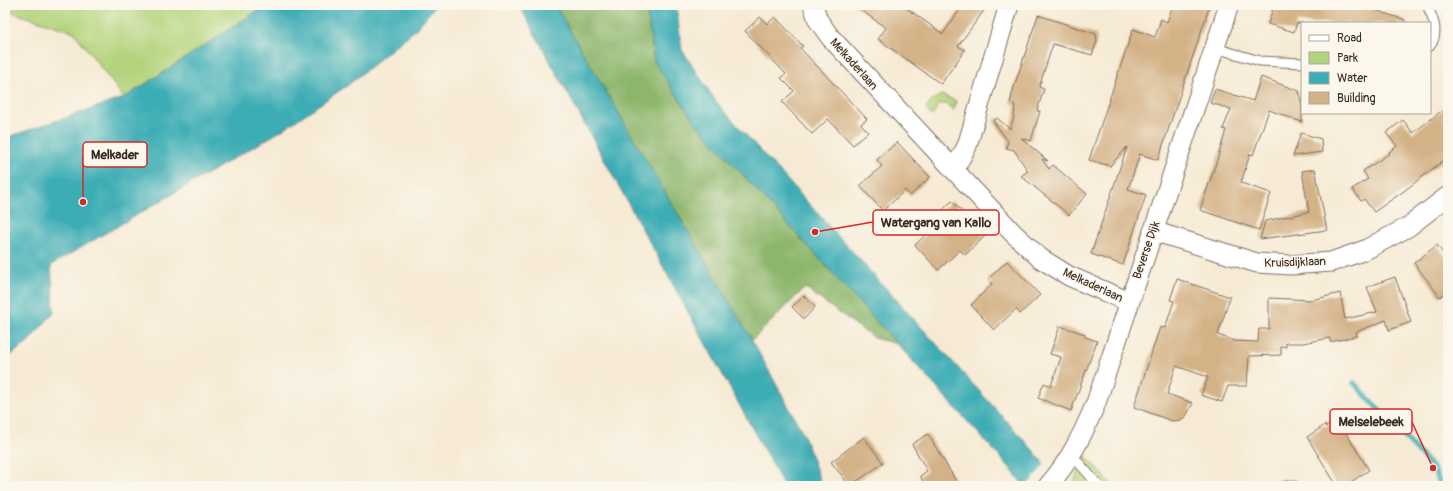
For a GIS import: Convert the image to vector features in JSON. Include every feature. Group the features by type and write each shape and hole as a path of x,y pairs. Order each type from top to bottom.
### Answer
{"street":[{"name":"Melkaderlaan","path":"813,5 818,20 830,38 1013,233 1040,258 1074,279 1128,302"},
{"path":"954,170 967,146 1009,5"},
{"name":"Beverse Dijk","path":"1048,486 1067,462 1082,437 1096,403 1128,302 1229,5"},
{"name":"Kruisdijklaan","path":"1153,231 1257,263 1290,264 1331,262 1365,250 1402,230 1448,196"}],"lane":[{"path":"1427,5 1436,30 1431,45"},
{"path":"1215,48 1260,61 1301,63"},
{"path":"1067,462 1099,486"},
{"path":"1284,486 1295,486"}],"green space":[{"path":"5,5 266,5 124,98 74,32 5,10"},
{"path":"555,5 646,5 654,61 694,121 897,344 874,338 805,288 752,340"},
{"path":"942,95 956,101 954,110 946,104 939,104 932,116 926,109 932,100"},
{"path":"1085,455 1113,486 1072,486"}],"water":[{"path":"266,5 436,5 416,29 348,85 279,132 51,265 54,312 29,341 5,360 5,138 124,98"},
{"path":"519,5 555,5 752,340 804,435 822,486 784,486"},
{"path":"646,5 676,5 682,50 717,103 1032,449 1062,486 1024,486 1010,468 694,121 654,61"}],"pier":[{"path":"1046,463 1064,486 1027,486"}],"building":[{"path":"854,5 902,5 943,34 963,5 988,5 958,46 965,50 941,84 878,39 886,28"},
{"path":"1173,5 1210,5 1158,160 1140,154 1128,189 1146,195 1123,265 1091,254 1127,147 1110,166 1089,160 1133,29 1155,37 1161,19 1167,22"},
{"path":"1274,5 1360,5 1405,20 1405,22 1301,22 1297,23 1294,32 1268,24"},
{"path":"1038,15 1096,34 1097,41 1092,55 1053,44 1039,87 1044,89 1037,111 1040,111 1031,141 1021,138 1048,161 1042,159 1049,169 1053,165 1087,194 1069,215 1021,176 1028,171 1014,150 1006,148 1008,141 993,121 997,118 1010,129 1014,117 1015,105 1010,103"},
{"path":"760,17 767,24 775,17 803,46 800,48 867,119 861,124 868,132 853,145 828,119 812,134 782,102 794,91 781,78 786,74 745,31"},
{"path":"1261,77 1299,91 1302,114 1302,122 1269,110 1253,155 1250,154 1241,183 1271,193 1259,230 1200,210 1226,130 1223,129 1231,109 1210,103 1215,89 1253,101"},
{"path":"1448,106 1448,157 1374,212 1364,199 1361,201 1352,189 1368,179 1363,171 1390,153 1389,152 1397,146 1386,133 1403,120 1413,133"},
{"path":"1301,133 1321,139 1322,152 1293,156"},
{"path":"897,142 930,177 910,196 905,190 883,211 860,186 882,166 877,160"},
{"path":"1315,169 1327,230 1260,239 1265,221 1309,212 1302,171"},
{"path":"952,201 985,236 965,255 960,250 938,270 915,245 937,224 932,220"},
{"path":"1437,245 1448,260 1448,290 1440,297 1414,263"},
{"path":"1007,261 1040,295 1020,314 1016,309 994,330 971,305 992,284 988,279"},
{"path":"1395,277 1411,322 1389,330 1386,320 1356,332 1357,336 1330,342 1330,338 1303,343 1286,343 1286,347 1281,346 1281,355 1249,356 1247,386 1228,386 1222,402 1201,395 1208,377 1176,366 1167,394 1193,403 1186,416 1181,420 1172,421 1134,407 1160,327 1165,328 1174,301 1170,300 1177,279 1230,297 1218,335 1235,341 1258,342 1259,329 1269,329 1269,298 1312,300 1340,293 1345,319 1377,312 1367,287"},
{"path":"804,296 815,307 804,319 792,307"},
{"path":"1060,326 1085,334 1085,337 1097,341 1071,411 1038,398 1044,383 1051,386 1061,357 1050,354"},
{"path":"1332,423 1337,429 1341,425 1369,470 1345,486 1337,486 1307,437 1325,425 1326,427"},
{"path":"928,434 959,486 926,486 920,476 927,471 912,444"},
{"path":"864,437 883,463 850,486 831,462"}],"waterway":[{"path":"1354,383 1433,468 1441,486"}],"place":[{"name":"Melkader","path":"83,202"},
{"name":"Watergang van Kallo","path":"815,232"},
{"name":"Melselebeek","path":"1433,468"}]}
